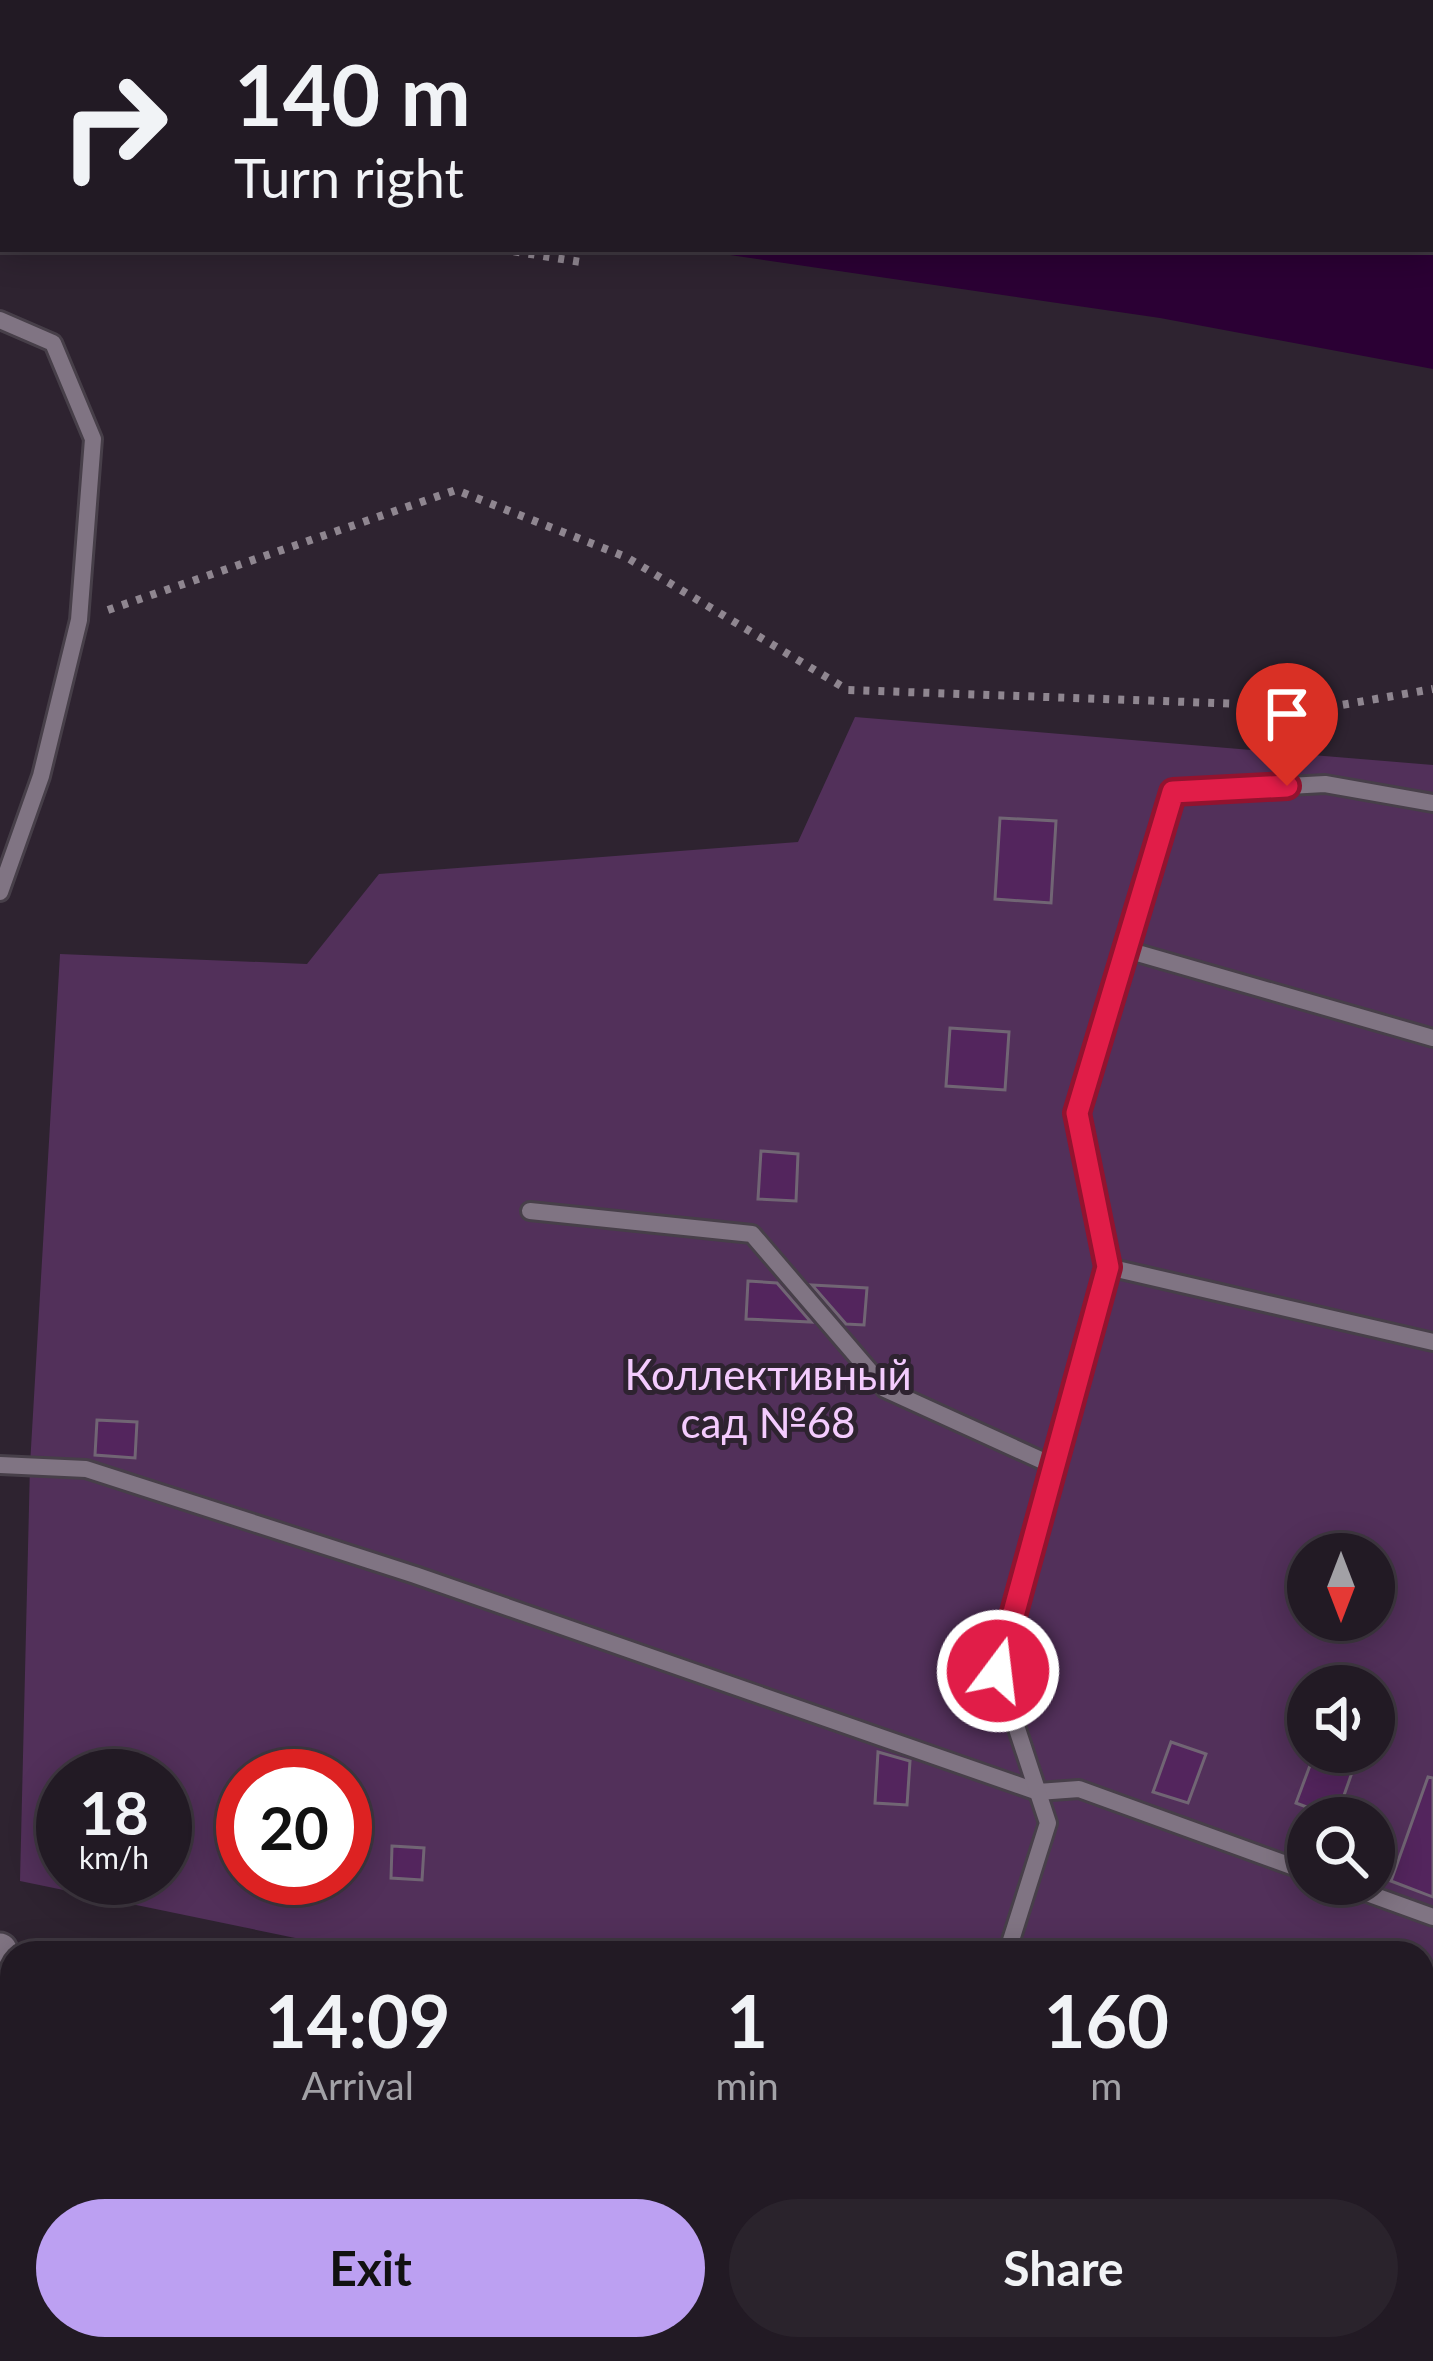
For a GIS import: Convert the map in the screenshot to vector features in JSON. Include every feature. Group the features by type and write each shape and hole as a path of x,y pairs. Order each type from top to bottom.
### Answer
{"lane":[{"path":"0,320 52,343 93,440 79,620 41,776 0,892"},
{"path":"1011,1941 1048,1823 998,1671 1108,1267 1077,1113 1173,792 1325,784 1433,803"},
{"path":"1127,950 1433,1038"},
{"path":"530,1210 752,1234 885,1390 1054,1466"},
{"path":"1108,1267 1433,1342"},
{"path":"0,1465 86,1469 416,1575 1038,1792 1079,1790 1287,1864"},
{"path":"1395,1903 1433,1917"}],"path":[{"path":"518,252 586,263"},
{"path":"79,620 456,490 626,556 848,690 1330,707 1433,688"}],"green space":[{"name":"Коллективный сад №68","path":"855,717 1433,765 1433,1941 310,1941 136,1905 192,1905 192,1749 36,1749 36,1884 20,1881 30,1465 60,954 307,964 379,874 798,842"}],"shaded area":[{"path":"709,252 1433,252 1433,369 1160,318"}],"building":[{"path":"1000,818 1056,821 1051,903 995,899"},
{"path":"950,1028 1009,1032 1005,1090 946,1086"},
{"path":"761,1151 798,1154 796,1201 758,1199"},
{"path":"748,1281 777,1283 811,1322 746,1319"},
{"path":"812,1285 867,1288 864,1325 846,1324"},
{"path":"97,1420 137,1422 135,1458 95,1455"},
{"path":"1171,1742 1206,1754 1188,1803 1153,1792"},
{"path":"878,1752 910,1761 907,1805 875,1803"},
{"path":"1307,1773 1352,1773 1343,1797 1298,1797"},
{"path":"1428,1777 1433,1778 1433,1897 1395,1883 1395,1870"},
{"path":"392,1846 424,1848 422,1880 391,1878"}],"route":[{"path":"998,1671 1108,1267 1077,1113 1173,792 1287,786"}]}
